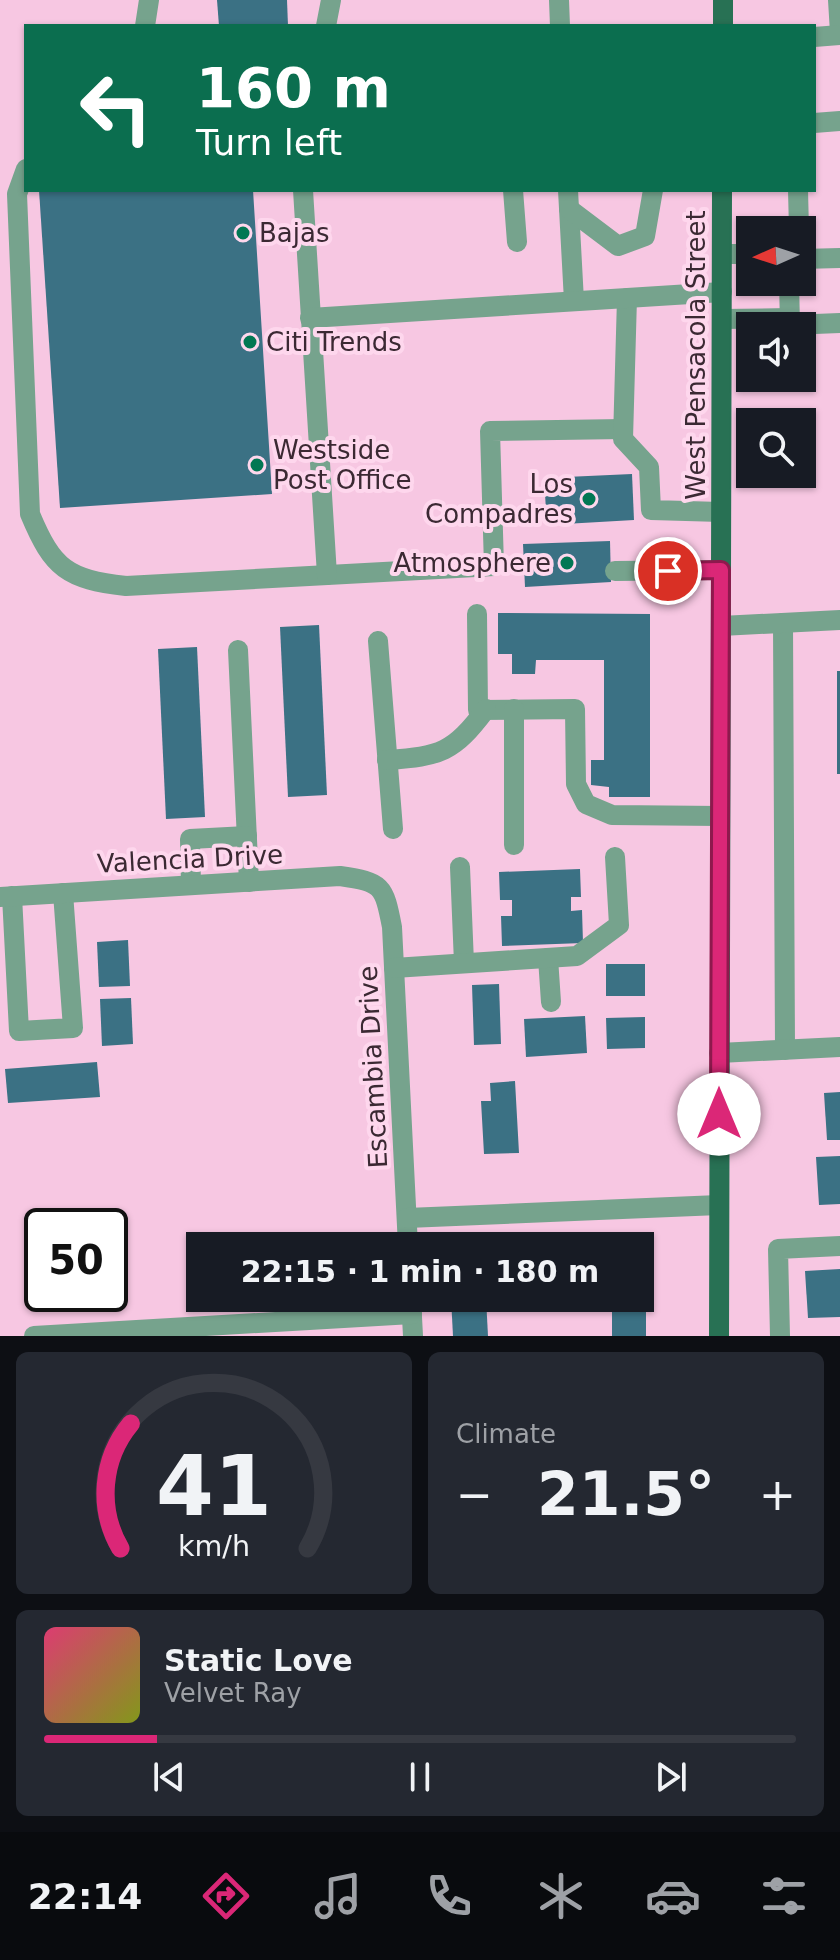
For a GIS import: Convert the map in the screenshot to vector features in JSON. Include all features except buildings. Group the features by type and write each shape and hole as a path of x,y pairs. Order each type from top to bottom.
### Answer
{"main road":[{"path":"723,0 723,24"},
{"name":"West Pensacola Street","path":"719,1336 722,192"}],"street":[{"path":"145,24 149,0"},
{"path":"326,24 331,0"},
{"path":"559,0 560,24"},
{"path":"816,37 840,34 838,0"},
{"path":"816,123 840,121"},
{"path":"24,175 17,194 30,514 42,543 53,559 72,575 126,586 494,566 490,431 623,429"},
{"path":"303,192 327,575"},
{"path":"513,192 517,242"},
{"path":"569,199 618,246 645,236 653,192"},
{"path":"798,192 799,216"},
{"path":"569,199 574,301"},
{"path":"722,254 736,254"},
{"path":"816,259 840,258"},
{"path":"310,318 722,292"},
{"path":"627,298 623,439 649,467 651,510 721,512"},
{"path":"722,319 736,319"},
{"path":"816,324 840,323"},
{"path":"615,571 721,570"},
{"path":"477,614 478,710 575,709 576,784 586,804 612,815 720,816"},
{"path":"721,626 840,620"},
{"path":"783,623 785,1050"},
{"path":"378,641 393,829"},
{"path":"238,650 249,882"},
{"path":"387,760 427,757 444,751 464,739 486,709"},
{"path":"514,709 514,845"},
{"path":"191,885 190,839 247,836"},
{"path":"394,968 577,956 619,925 615,857"},
{"path":"460,867 464,963"},
{"name":"Valencia Drive","path":"6,897 340,876 370,880 380,887"},
{"name":"Escambia Drive","path":"380,887 392,927 408,1232"},
{"path":"6,897 19,1031 73,1028 63,893"},
{"path":"548,958 551,1002"},
{"path":"719,1053 840,1047"},
{"path":"407,1218 719,1205"},
{"path":"780,1336 778,1249 840,1246"},
{"path":"34,1336 184,1332 359,1312"},
{"path":"411,1312 413,1336"}],"place":[{"name":"Bajas","path":"243,233"},
{"name":"Citi Trends","path":"250,342"},
{"name":"Westside Post Office","path":"257,465"},
{"name":"Los Compadres","path":"589,499"},
{"name":"Atmosphere","path":"567,563"}],"route":[{"path":"668,571 721,570 719,1114"}]}
